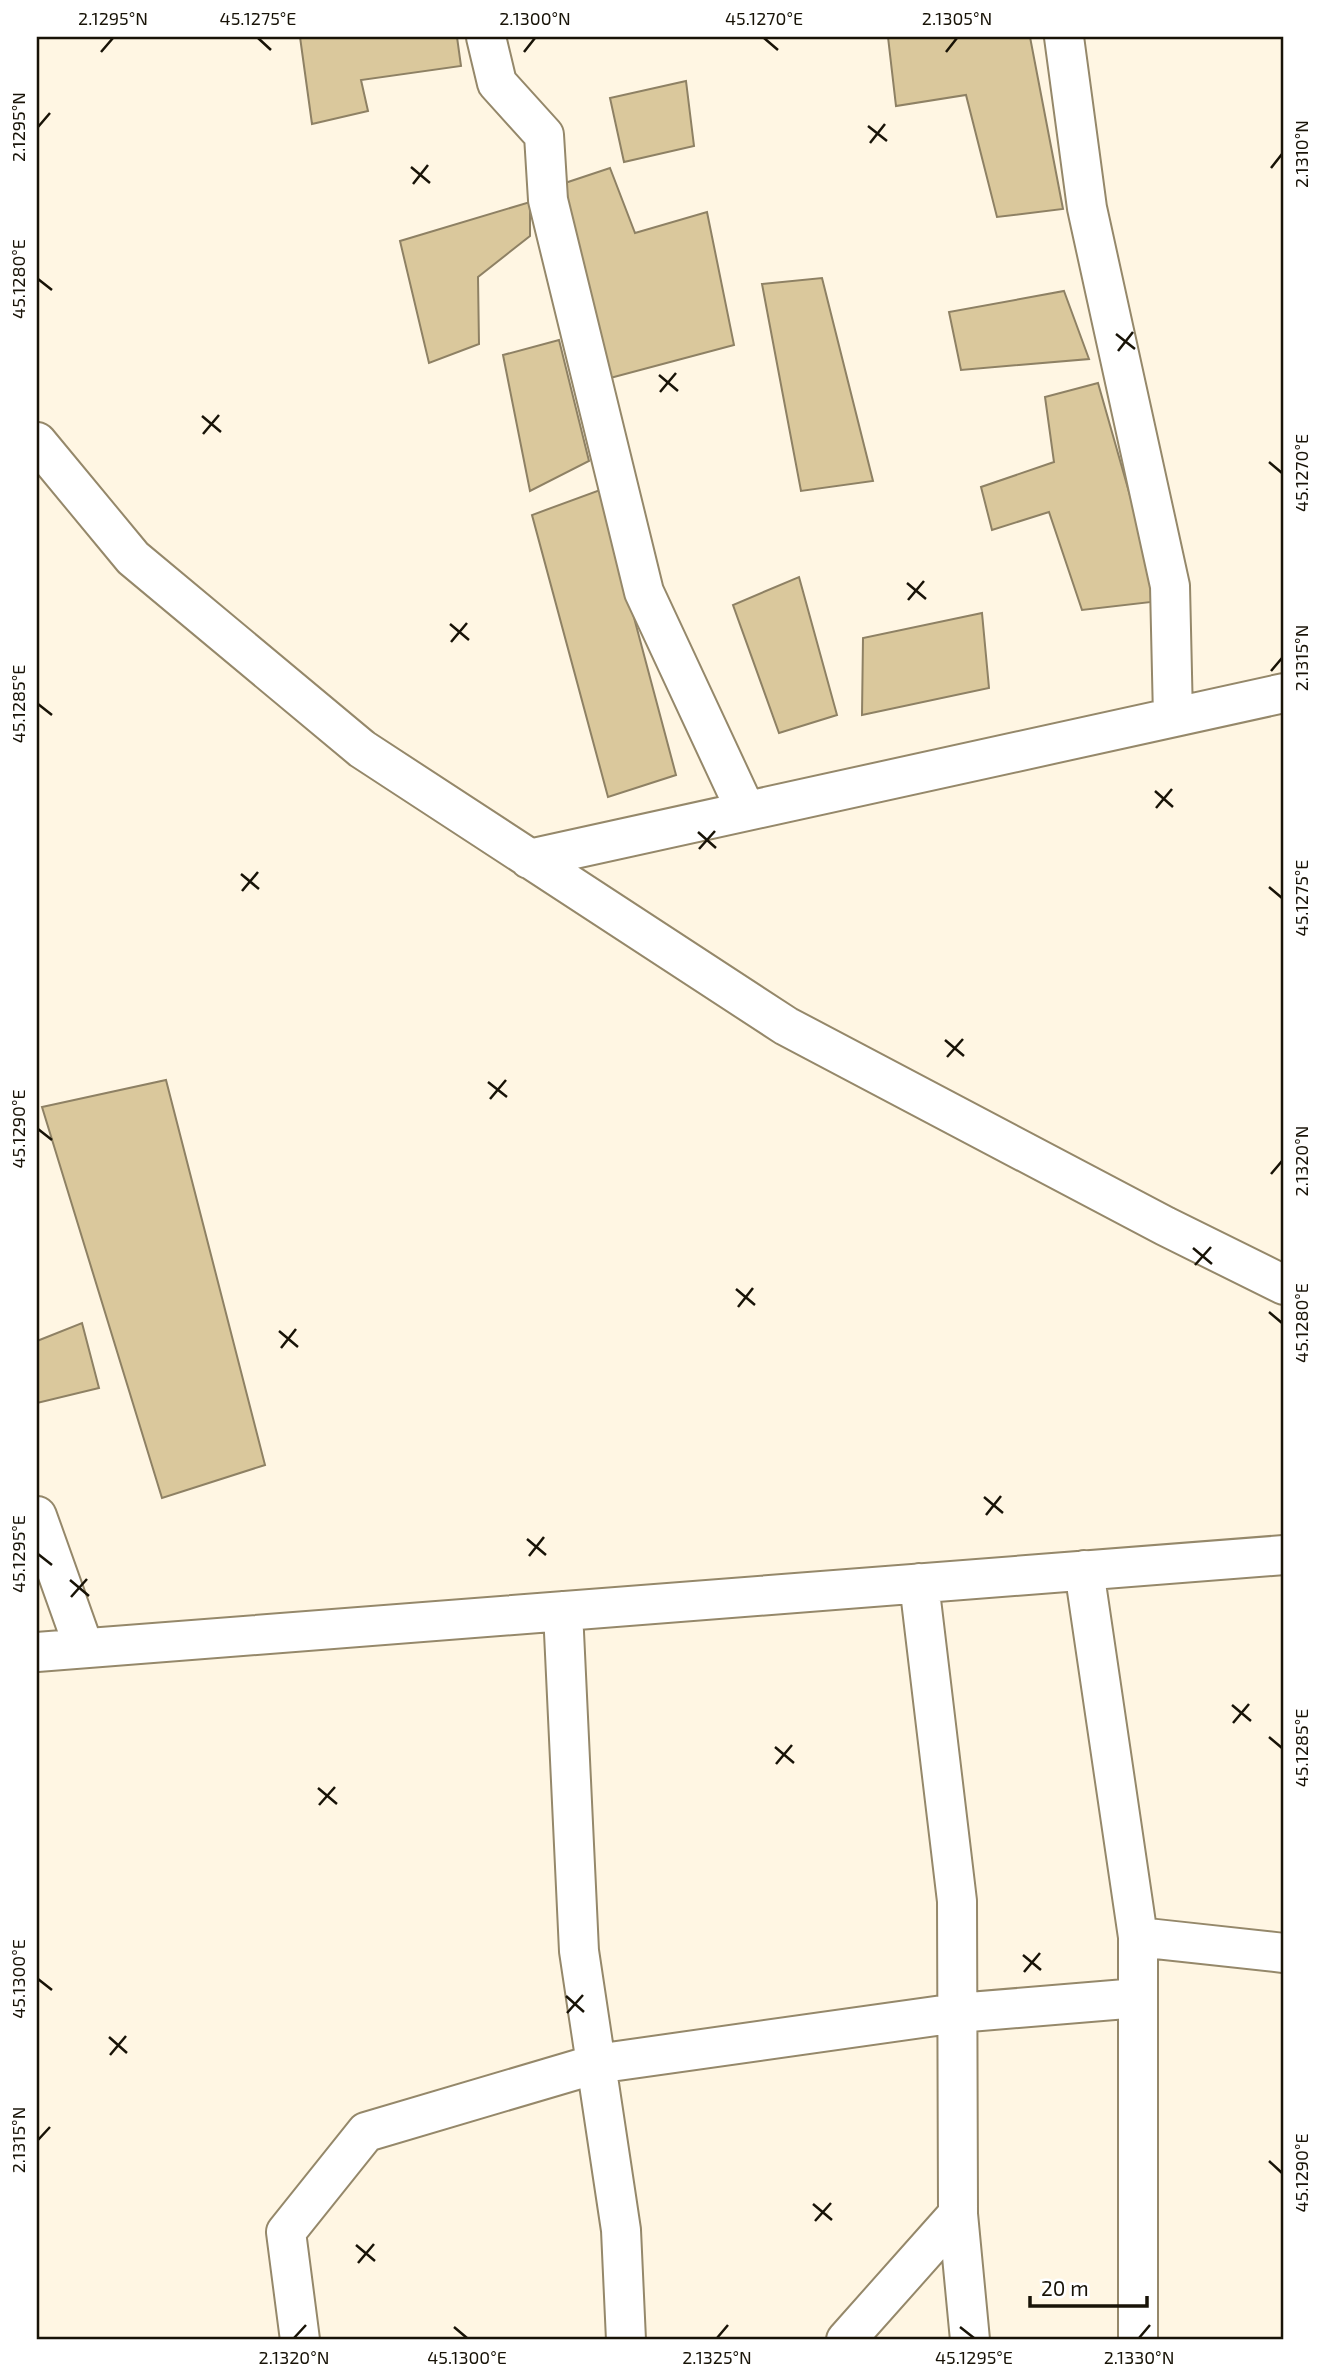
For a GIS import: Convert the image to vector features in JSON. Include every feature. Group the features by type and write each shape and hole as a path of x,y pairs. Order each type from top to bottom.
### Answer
{"street":[{"path":"486,37 497,83 544,135 548,200 644,592 746,811"},
{"path":"1064,37 1087,208 1170,586 1173,717"},
{"path":"37,442 133,558 362,749 786,1026 1165,1226 1284,1285"},
{"path":"529,859 1284,693"},
{"path":"37,1516 84,1648"},
{"path":"37,1652 1284,1555"},
{"path":"1084,1570 1138,1937 1138,2340"},
{"path":"919,1583 957,1901 958,2214 970,2340"},
{"path":"564,1611 579,1951 621,2230 626,2340"},
{"path":"1138,1937 1284,1954"},
{"path":"300,2340 286,2232 366,2132 596,2064 957,2013 1138,1998"},
{"path":"846,2340 958,2214"}],"building":[{"path":"300,37 457,37 461,66 361,80 368,111 312,124"},
{"path":"888,37 1030,37 1063,209 997,217 966,95 896,106"},
{"path":"686,81 694,146 624,162 610,98"},
{"path":"610,168 635,233 707,212 734,345 599,381 565,183"},
{"path":"530,202 530,236 478,277 479,344 429,363 400,241"},
{"path":"822,278 873,481 801,491 762,284"},
{"path":"1064,291 1089,359 961,370 949,312"},
{"path":"559,340 589,461 530,491 503,355"},
{"path":"1098,383 1160,601 1082,610 1049,512 992,530 981,487 1054,462 1045,397"},
{"path":"600,490 676,775 608,797 532,515"},
{"path":"799,577 837,715 779,733 733,605"},
{"path":"982,613 989,688 862,715 863,638"},
{"path":"166,1080 265,1465 162,1498 42,1107"},
{"path":"82,1323 99,1388 37,1403 37,1341"}]}
